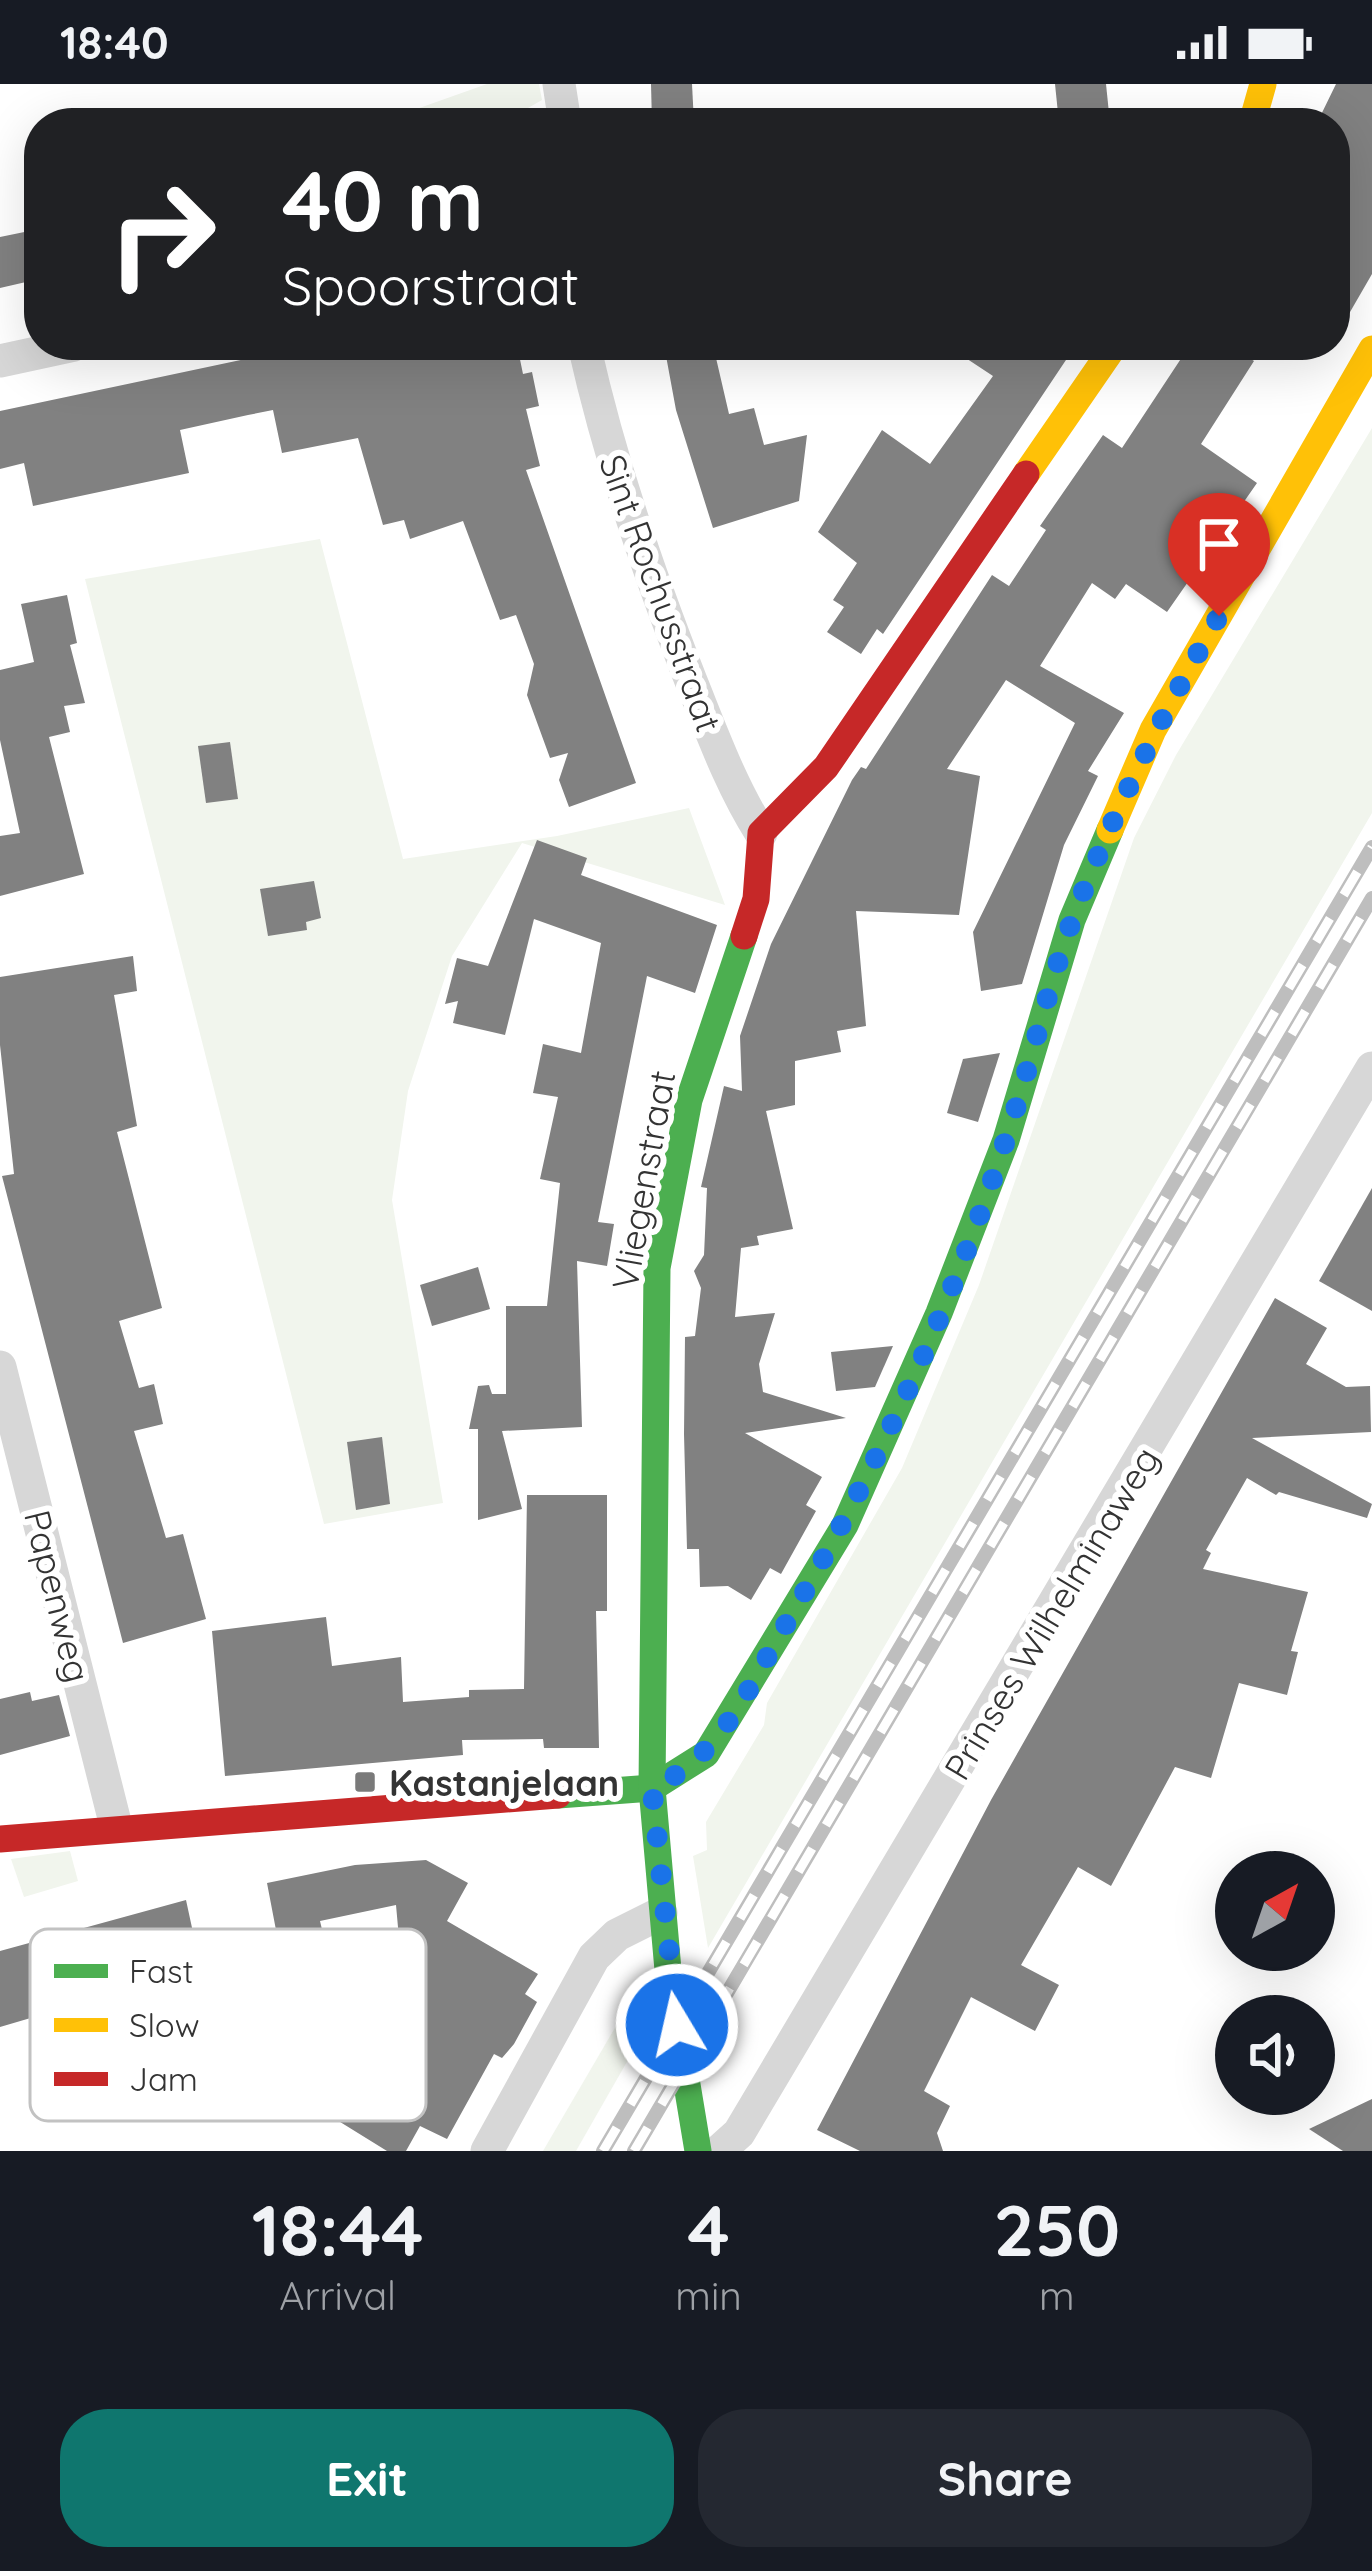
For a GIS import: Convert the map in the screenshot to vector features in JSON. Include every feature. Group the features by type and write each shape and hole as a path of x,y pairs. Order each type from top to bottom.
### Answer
{"street":[{"path":"0,1838 652,1788 694,1766 722,1732 845,1525 939,1313 1006,1140 1072,920 1154,730 1372,349"},
{"name":"Sint Rochusstraat","path":"587,360 604,435 658,599 723,760 761,833"},
{"path":"761,833 826,767 1105,360"},
{"name":"Vliegenstraat","path":"698,2151 662,1913 652,1788 657,1268 689,1100 756,899 761,833"},
{"name":"Prinses Wilhelminaweg","path":"719,2151 739,2133 1372,1068"},
{"name":"Papenweg","path":"0,1366 116,1826"},
{"path":"487,2151 594,1957 617,1935 662,1913"}],"shaded area":[{"path":"487,84 539,84 542,100 528,108 419,108"},
{"path":"1372,428 1372,813 708,1948 693,1856 707,1850 706,1822 764,1725 767,1703 902,1468 979,1285 1134,838 1176,755"},
{"path":"320,539 403,859 557,836 689,808 725,905 522,843 452,956 408,1091 392,1200 443,1503 324,1524 85,579"},
{"path":"70,1851 78,1881 24,1897 11,1859"},
{"path":"616,2026 636,2046 576,2151 543,2151"}],"building":[{"path":"651,84 692,84 693,108 652,108"},
{"path":"1055,84 1106,84 1108,108 1057,108"},
{"path":"1336,84 1372,84 1372,274 1350,312 1350,108 1324,108"},
{"path":"24,232 24,282 0,288 0,237"},
{"path":"240,360 520,360 523,374 532,372 539,406 526,409 540,466 526,470 636,783 569,807 559,780 568,753 550,758 527,695 534,664 516,615 500,620 463,521 410,539 404,520 383,525 358,438 282,453 273,410 248,415 180,430 189,473 33,506 24,463 0,469 0,411"},
{"path":"667,360 716,360 729,414 754,408 764,445 807,435 799,501 713,528 676,410"},
{"path":"969,360 1066,360 883,634 877,629 861,654 827,632 844,607 833,600 857,563 818,532 882,430 930,464 993,376"},
{"path":"1180,360 1254,361 1201,444 1257,483 1167,612 1126,584 1115,599 1092,583 1040,666 1124,713 1088,771 1098,776 1064,845 1022,984 981,991 973,932 1075,723 1006,680 947,769 980,776 959,915 856,911 866,1026 837,1031 841,1052 795,1061 795,1105 766,1111 793,1229 757,1236 759,1245 741,1248 735,1317 775,1313 759,1364 763,1392 846,1418 745,1433 822,1477 806,1505 816,1511 781,1574 770,1568 751,1600 728,1586 700,1587 699,1549 687,1549 684,1434 685,1337 695,1336 701,1288 694,1271 704,1255 707,1188 701,1187 724,1086 742,1091 740,1036 771,944 852,780 861,767 866,769 992,575 1009,586 1046,530 1040,526 1103,435 1122,448"},
{"path":"67,595 77,643 70,645 85,703 64,706 70,732 49,737 84,874 0,896 0,836 20,833 0,740 0,670 34,662 21,604"},
{"path":"230,742 238,799 206,803 198,746"},
{"path":"537,840 587,858 581,875 717,925 695,993 647,976 598,1222 614,1224 607,1266 577,1261 582,1427 502,1431 522,1509 478,1520 478,1429 469,1429 478,1386 489,1385 492,1394 506,1394 506,1306 547,1306 560,1183 540,1179 558,1097 533,1093 543,1044 581,1053 601,943 534,919 505,1035 453,1023 458,1001 445,1004 457,958 488,966"},
{"path":"314,881 321,918 306,922 307,930 268,936 260,889"},
{"path":"133,956 137,991 114,995 137,1126 117,1132 162,1308 119,1321 139,1388 154,1384 163,1424 134,1431 166,1538 183,1534 206,1619 123,1643 2,1176 14,1174 0,1045 0,977"},
{"path":"1000,1053 978,1122 947,1113 963,1059"},
{"path":"1372,1188 1372,1311 1319,1281"},
{"path":"478,1267 490,1309 432,1326 420,1285"},
{"path":"1275,1298 1327,1328 1306,1364 1346,1387 1370,1386 1371,1432 1252,1438 1372,1504 1367,1518 1279,1492 1276,1495 1247,1478 1206,1550 1211,1553 1203,1569 1308,1592 1291,1651 1298,1652 1287,1695 1239,1683 1211,1778 1175,1767 1111,1886 1078,1867 1021,1965 1059,1985 1035,2031 971,1997 924,2091 950,2106 937,2133 943,2151 860,2151 817,2130 991,1800"},
{"path":"893,1346 875,1387 836,1391 831,1352"},
{"path":"382,1437 390,1504 356,1510 347,1442"},
{"path":"527,1495 607,1495 607,1611 596,1611 599,1748 544,1748 543,1739 462,1740 463,1755 225,1776 212,1631 326,1617 332,1666 401,1657 403,1702 469,1697 469,1690 524,1689"},
{"path":"30,1692 32,1701 59,1695 70,1736 0,1755 0,1699"},
{"path":"426,1860 468,1883 447,1921 538,1974 525,1994 537,2002 514,2044 502,2058 494,2054 447,2139 420,2126 406,2151 387,2151 339,2121 426,2121 426,1929 398,1929 396,1905 320,1921 322,1929 276,1929 267,1883 355,1865"},
{"path":"186,1900 192,1929 80,1929"},
{"path":"30,1943 30,2018 0,2027 0,1951"},
{"path":"1372,2099 1372,2151 1343,2151 1309,2129"}],"railway":[{"path":"603,2151 1372,847"},
{"path":"634,2151 1372,898"}],"traffic: fast":[{"path":"558,1795 652,1788 706,1754 845,1525 939,1313 1006,1140 1072,920 1110,830"},
{"path":"698,2151 668,1970 652,1788 657,1268 689,1100 744,936"}],"traffic: slow":[{"path":"1256,108 1263,84"},
{"path":"1110,830 1153,730 1372,349"},
{"path":"1026,474 1105,360"}],"traffic: jam":[{"path":"744,936 756,899 761,833 826,767 1026,474"},
{"path":"0,1839 558,1795"}],"place":[{"name":"Kastanjelaan","path":"365,1782"}],"route":[{"path":"677,2025 652,1788 682,1774 706,1754 845,1525 939,1313 1006,1140 1072,920 1154,730 1219,616"}]}
